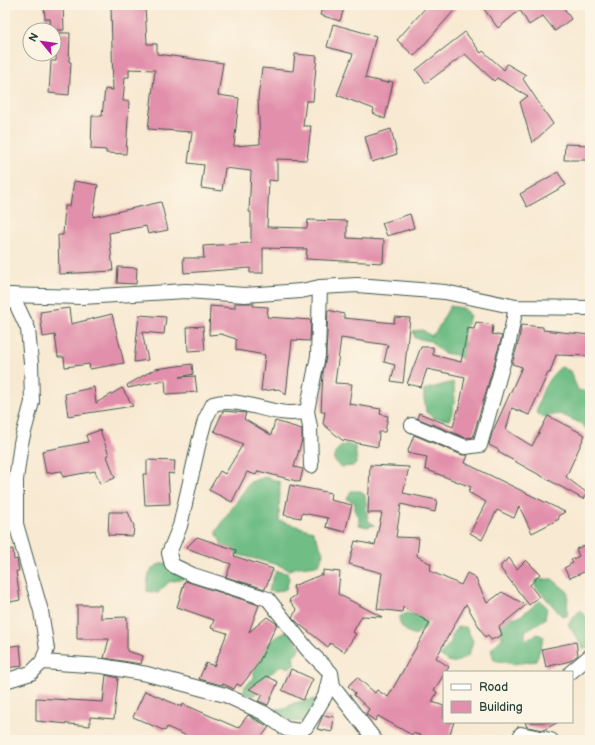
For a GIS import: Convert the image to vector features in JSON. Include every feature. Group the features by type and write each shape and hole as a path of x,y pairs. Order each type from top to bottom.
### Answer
{"street":[{"path":"9,295 82,297 186,291 245,295 301,291 320,287 357,285 445,292 516,307 590,308"},
{"path":"311,466 310,427 307,411 318,356 320,287"},
{"path":"5,681 30,673 42,662 48,649 41,611 16,524 16,480 21,443 32,402 28,329 9,295"},
{"path":"412,425 465,447 480,445 487,425 509,342 516,307"},
{"path":"307,411 280,413 224,401 214,404 206,420 199,442 180,526 169,553 172,565 193,575 268,599 307,649 331,673 333,686 375,740"},
{"path":"572,671 590,656"},
{"path":"42,662 102,666 147,674 225,695 264,713 286,728 300,731 306,727 325,696 331,673"},
{"path":"522,732 551,740"}],"green space":[{"path":"450,306 463,308 470,316 464,335 464,345 469,354 463,360 456,355 443,353 430,341 415,338 413,331 423,330 431,336 437,330"},
{"path":"561,367 570,371 578,390 586,392 590,398 590,433 580,423 560,414 542,417 536,413 547,382"},
{"path":"453,382 454,401 453,410 449,420 434,418 426,412 424,390"},
{"path":"346,444 355,447 357,462 353,466 341,467 334,460 335,454 339,448"},
{"path":"265,477 280,482 279,521 313,531 323,553 319,565 298,567 289,570 278,565 225,551 216,532 250,482"},
{"path":"351,491 361,491 365,495 368,521 375,525 367,527 359,525 359,516 355,512 355,503 347,499"},
{"path":"176,562 189,564 192,571 183,579 169,582 158,593 147,591 148,577 153,568 162,564"},
{"path":"276,571 287,573 289,579 286,589 276,592 268,591"},
{"path":"552,579 568,592 567,616 562,616 535,586 536,580"},
{"path":"540,601 547,607 545,619 525,631 525,640 538,634 544,637 536,661 513,664 494,660 491,649 502,638 501,617 519,617"},
{"path":"580,610 590,621 590,649 583,648 568,624"},
{"path":"407,613 427,618 426,627 415,635 406,630 402,626 399,617"},
{"path":"457,627 466,627 473,641 469,655 458,661 451,662 440,655 451,642 452,636"},
{"path":"288,631 301,647 293,657 295,665 288,668 282,665 263,677 260,690 253,696 243,693 245,686 254,678 254,660 274,638"},
{"path":"316,699 314,722 256,720 253,716 253,711 257,708 284,709 294,703"}],"building":[{"path":"44,5 63,5 64,30 62,30 62,22 50,22 50,19 45,19"},
{"path":"111,5 145,5 147,44 157,44 157,54 223,63 218,95 239,98 234,146 260,144 258,98 262,68 293,71 295,54 317,56 313,101 306,101 303,126 311,126 307,160 277,159 277,181 269,180 267,227 307,228 308,220 347,221 347,238 384,240 383,263 306,259 307,249 263,248 263,273 250,273 250,268 184,273 183,258 204,258 203,246 251,243 251,212 249,212 251,171 225,168 222,191 201,188 204,165 188,163 192,132 148,129 155,70 129,69 129,77 125,77 123,101 129,101 126,154 106,153 106,150 91,149 92,116 102,116 105,89 113,90"},
{"path":"323,5 345,5 340,21 320,15"},
{"path":"428,5 459,5 414,56 397,40"},
{"path":"481,5 562,5 571,19 555,31 543,16 529,25 520,10 498,28"},
{"path":"333,24 376,36 365,78 388,83 389,81 393,82 385,119 373,113 374,109 337,95 353,54 327,47"},
{"path":"465,32 481,53 483,51 504,70 507,64 526,75 523,79 553,124 532,143 520,102 528,96 497,78 494,81 465,54 426,83 416,70"},
{"path":"62,33 70,33 69,62 71,62 69,95 49,93 51,62 62,62"},
{"path":"391,129 397,154 372,162 365,137"},
{"path":"565,144 590,145 590,160 564,160"},
{"path":"558,172 566,185 527,207 520,194"},
{"path":"74,181 98,185 93,217 161,202 168,230 148,234 146,226 109,233 113,271 59,274 58,235 63,235 65,206 70,206"},
{"path":"410,214 414,228 387,236 382,223"},
{"path":"118,267 137,268 136,284 117,283"},
{"path":"235,303 253,303 253,306 268,307 267,317 311,320 310,341 292,340 286,395 279,389 261,391 265,355 236,350 236,339 221,334 209,335 210,306 235,308"},
{"path":"69,308 71,324 112,314 124,363 90,369 89,364 65,367 64,357 58,357 55,335 43,337 40,312"},
{"path":"328,310 344,314 344,318 394,323 395,317 410,318 403,383 391,381 395,365 384,362 388,345 341,338 335,383 352,384 349,404 381,409 380,414 388,416 385,432 379,432 378,447 342,440 323,424 325,412 321,412"},
{"path":"139,315 166,317 164,334 142,332 148,360 134,362"},
{"path":"476,322 493,325 492,334 502,336 473,437 466,438 417,418 419,413 453,427 461,399 465,377 427,369 421,387 407,384 421,347 433,347 433,355 461,362 468,328 474,329"},
{"path":"521,325 543,327 543,330 590,335 590,356 556,355 550,373 548,373 529,415 512,408 506,430 532,446 548,416 585,435 566,477 587,493 583,499 498,452 499,450 489,445 492,433 522,367 512,364 519,340"},
{"path":"203,326 205,350 188,351 187,327"},
{"path":"192,364 193,374 179,377 195,376 197,392 166,394 165,380 128,388 127,385 155,369"},
{"path":"94,387 96,403 122,388 133,406 68,416 65,394"},
{"path":"223,411 246,413 244,419 271,435 275,421 302,429 302,440 294,467 303,469 300,482 258,471 256,475 247,472 232,502 209,490 220,471 225,474 243,444 214,431"},
{"path":"100,430 115,478 100,484 95,471 63,477 62,471 46,473 42,451 88,442 86,435"},
{"path":"414,435 462,455 468,455 465,463 565,512 558,516 559,519 532,533 519,506 514,518 497,510 482,540 470,533 486,502 468,492 471,487 425,469 427,457 407,453"},
{"path":"147,460 175,461 174,474 168,473 170,504 145,505 143,474 147,474"},
{"path":"370,465 409,467 403,493 437,500 435,512 401,504 396,537 419,538 417,556 431,564 430,571 461,585 467,573 475,577 487,603 502,592 526,605 499,627 502,635 491,640 488,635 485,637 466,604 436,658 449,667 446,671 443,671 443,676 434,690 437,692 432,702 443,706 443,723 454,723 448,740 434,740 413,733 412,735 378,716 375,721 366,714 369,709 354,695 355,693 348,686 357,677 375,693 377,690 388,697 430,623 403,607 402,612 377,609 382,573 349,564 355,541 375,545 382,513 368,513"},
{"path":"290,485 331,493 330,500 352,505 345,532 326,527 328,518 302,513 301,518 284,515"},
{"path":"109,512 128,512 134,526 133,536 108,535"},
{"path":"197,537 236,550 234,556 273,569 265,589 226,577 231,564 186,548"},
{"path":"590,543 590,580 586,571 570,578 564,568 573,563 571,560 579,556 576,549"},
{"path":"13,549 14,560 17,559 19,571 16,571 20,600 5,603 5,550"},
{"path":"509,558 517,569 526,560 540,574 530,585 539,597 529,605 501,569 501,565"},
{"path":"323,570 340,572 338,594 382,617 362,616 353,632 356,634 344,652 330,643 328,647 292,617 297,610 289,600 296,595 293,586 323,574"},
{"path":"185,581 259,605 249,632 267,617 277,624 258,664 241,686 237,684 234,689 223,684 199,679 206,663 214,666 227,633 211,628 214,620 177,607"},
{"path":"77,605 101,605 101,618 127,617 127,651 143,656 141,664 104,658 109,639 77,639"},
{"path":"576,642 578,655 570,661 546,667 542,649"},
{"path":"20,645 22,666 5,668 5,647"},
{"path":"291,669 313,679 303,700 282,690"},
{"path":"106,675 118,678 114,719 90,717 90,726 36,721 36,698 103,702"},
{"path":"267,676 278,682 268,705 258,701 263,695 249,689"},
{"path":"145,691 182,707 183,704 238,728 248,715 269,727 259,740 196,740 167,727 165,731 133,717"},
{"path":"323,715 334,717 332,732 317,729"},
{"path":"525,723 556,723 544,730 527,727"}]}
